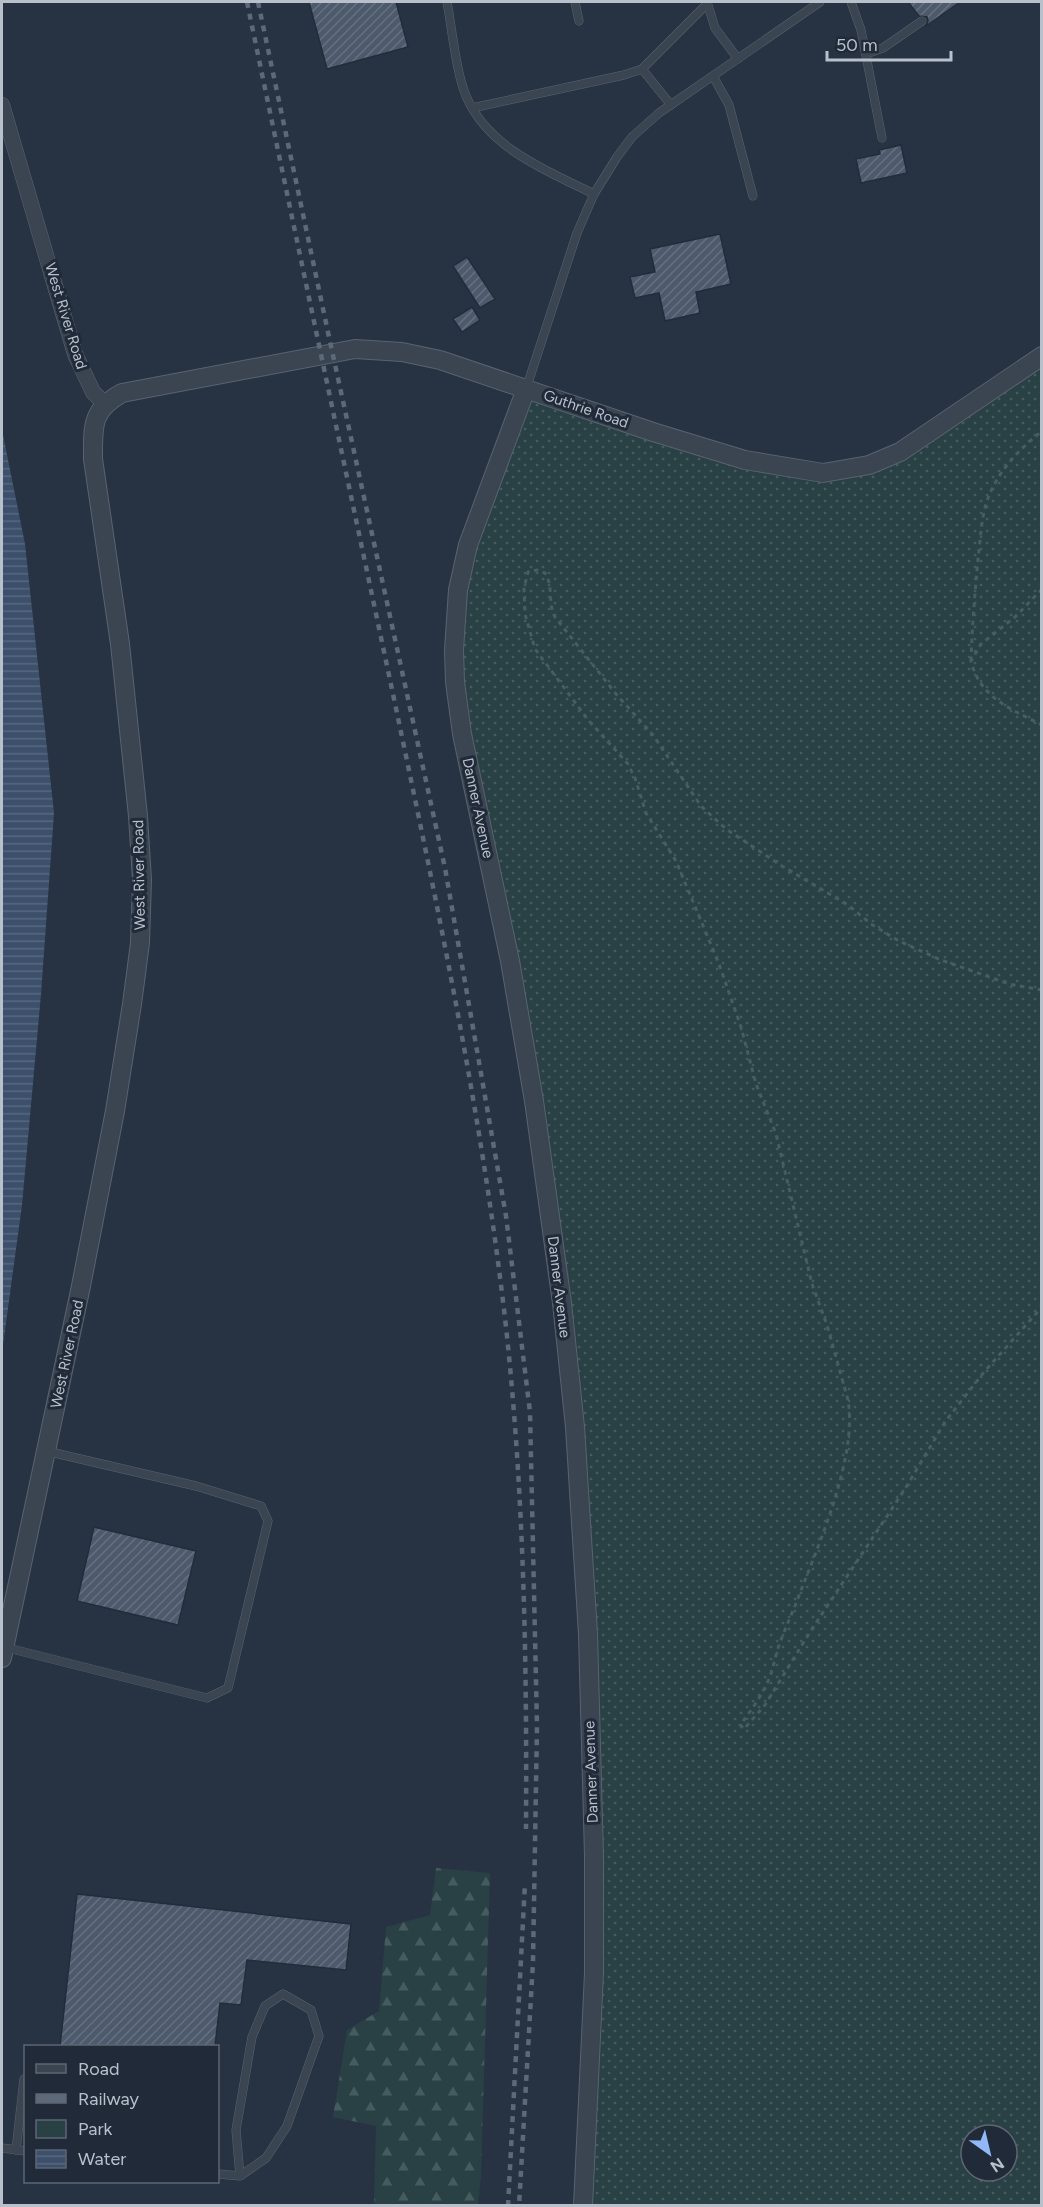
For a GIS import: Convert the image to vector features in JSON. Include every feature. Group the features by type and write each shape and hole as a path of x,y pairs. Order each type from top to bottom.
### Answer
{"street":[{"name":"West River Road","path":"2,105 75,354 93,392 105,404 98,413 93,428 93,459 127,705 141,848 141,922 132,1004 115,1111 81,1286 3,1652"},
{"name":"Guthrie Road","path":"105,404 122,393 355,349 402,352 440,360 653,432 744,460 797,471 824,473 869,465 900,452 1041,356"},
{"name":"Danner Avenue","path":"526,388 468,545 458,590 454,650 455,682 462,734 510,961 534,1101 562,1302 575,1427 588,1634 594,1868 594,1974 583,2205"}],"lane":[{"path":"447,2 465,94 472,108 494,134 514,152 594,194"},
{"path":"575,2 579,21"},
{"path":"526,388 577,232 594,194 617,157 645,124 820,2"},
{"path":"851,2 866,54 882,138"},
{"path":"472,108 624,75 642,69 707,3 715,27 738,59"},
{"path":"866,54 884,48 922,21"},
{"path":"642,69 671,105"},
{"path":"713,76 729,105 753,196"},
{"path":"3,1652 207,1698 228,1688 268,1521 261,1506 196,1486 46,1451"},
{"path":"219,2174 240,2176 266,2158 287,2126 319,2036 311,2010 283,1994 265,2006 252,2037 236,2130 240,2176"},
{"path":"16,2150 24,2079"},
{"path":"2,2148 24,2151"}],"path":[{"path":"1041,431 1025,445 1000,474 986,502 972,616 972,661 981,684 992,698 1041,725"},
{"path":"1041,990 1009,984 941,960 899,941 871,924 848,905 726,829 701,806 652,735 555,617 549,604 549,581 545,573 537,570 528,572 524,588 525,614 536,649 589,721 628,764 646,813 676,861 719,964 741,1027 756,1084 776,1134 812,1284 827,1325 848,1400 849,1421 842,1475 813,1562 779,1647 770,1678 750,1713 740,1725 744,1728 765,1705 810,1632 878,1532 945,1422 984,1372 1041,1306"},
{"path":"972,661 981,644 1015,616 1041,589"}],"green space":[{"path":"1041,356 1041,2205 583,2205 594,1856 562,1303 462,734 458,590 526,389 771,466 869,465"},
{"path":"436,1868 490,1873 481,2175 478,2205 374,2205 376,2126 333,2117 347,2030 379,2011 386,1927 430,1915"}],"water":[{"path":"2,430 25,544 54,813 22,1205 2,1352"}],"building":[{"path":"309,2 396,2 408,47 327,69"},
{"path":"908,2 960,2 926,26 927,17 919,16"},
{"path":"901,145 907,173 861,183 856,159 880,154 879,150"},
{"path":"720,234 731,284 696,292 700,313 665,321 659,293 635,298 630,277 655,272 650,249"},
{"path":"467,257 495,299 480,308 453,266"},
{"path":"472,307 480,320 462,332 453,319"},
{"path":"94,1527 196,1551 178,1625 77,1601"},
{"path":"77,1894 351,1924 346,1970 247,1960 241,2005 220,2003 215,2045 60,2045"}],"railway":[{"path":"247,2 426,852 457,1009 484,1168 506,1327 517,1452 525,1641 526,1829"},
{"path":"258,2 445,868 506,1216 530,1412 537,1726 533,1962 519,2206"},
{"path":"508,2206 525,1883"}]}
